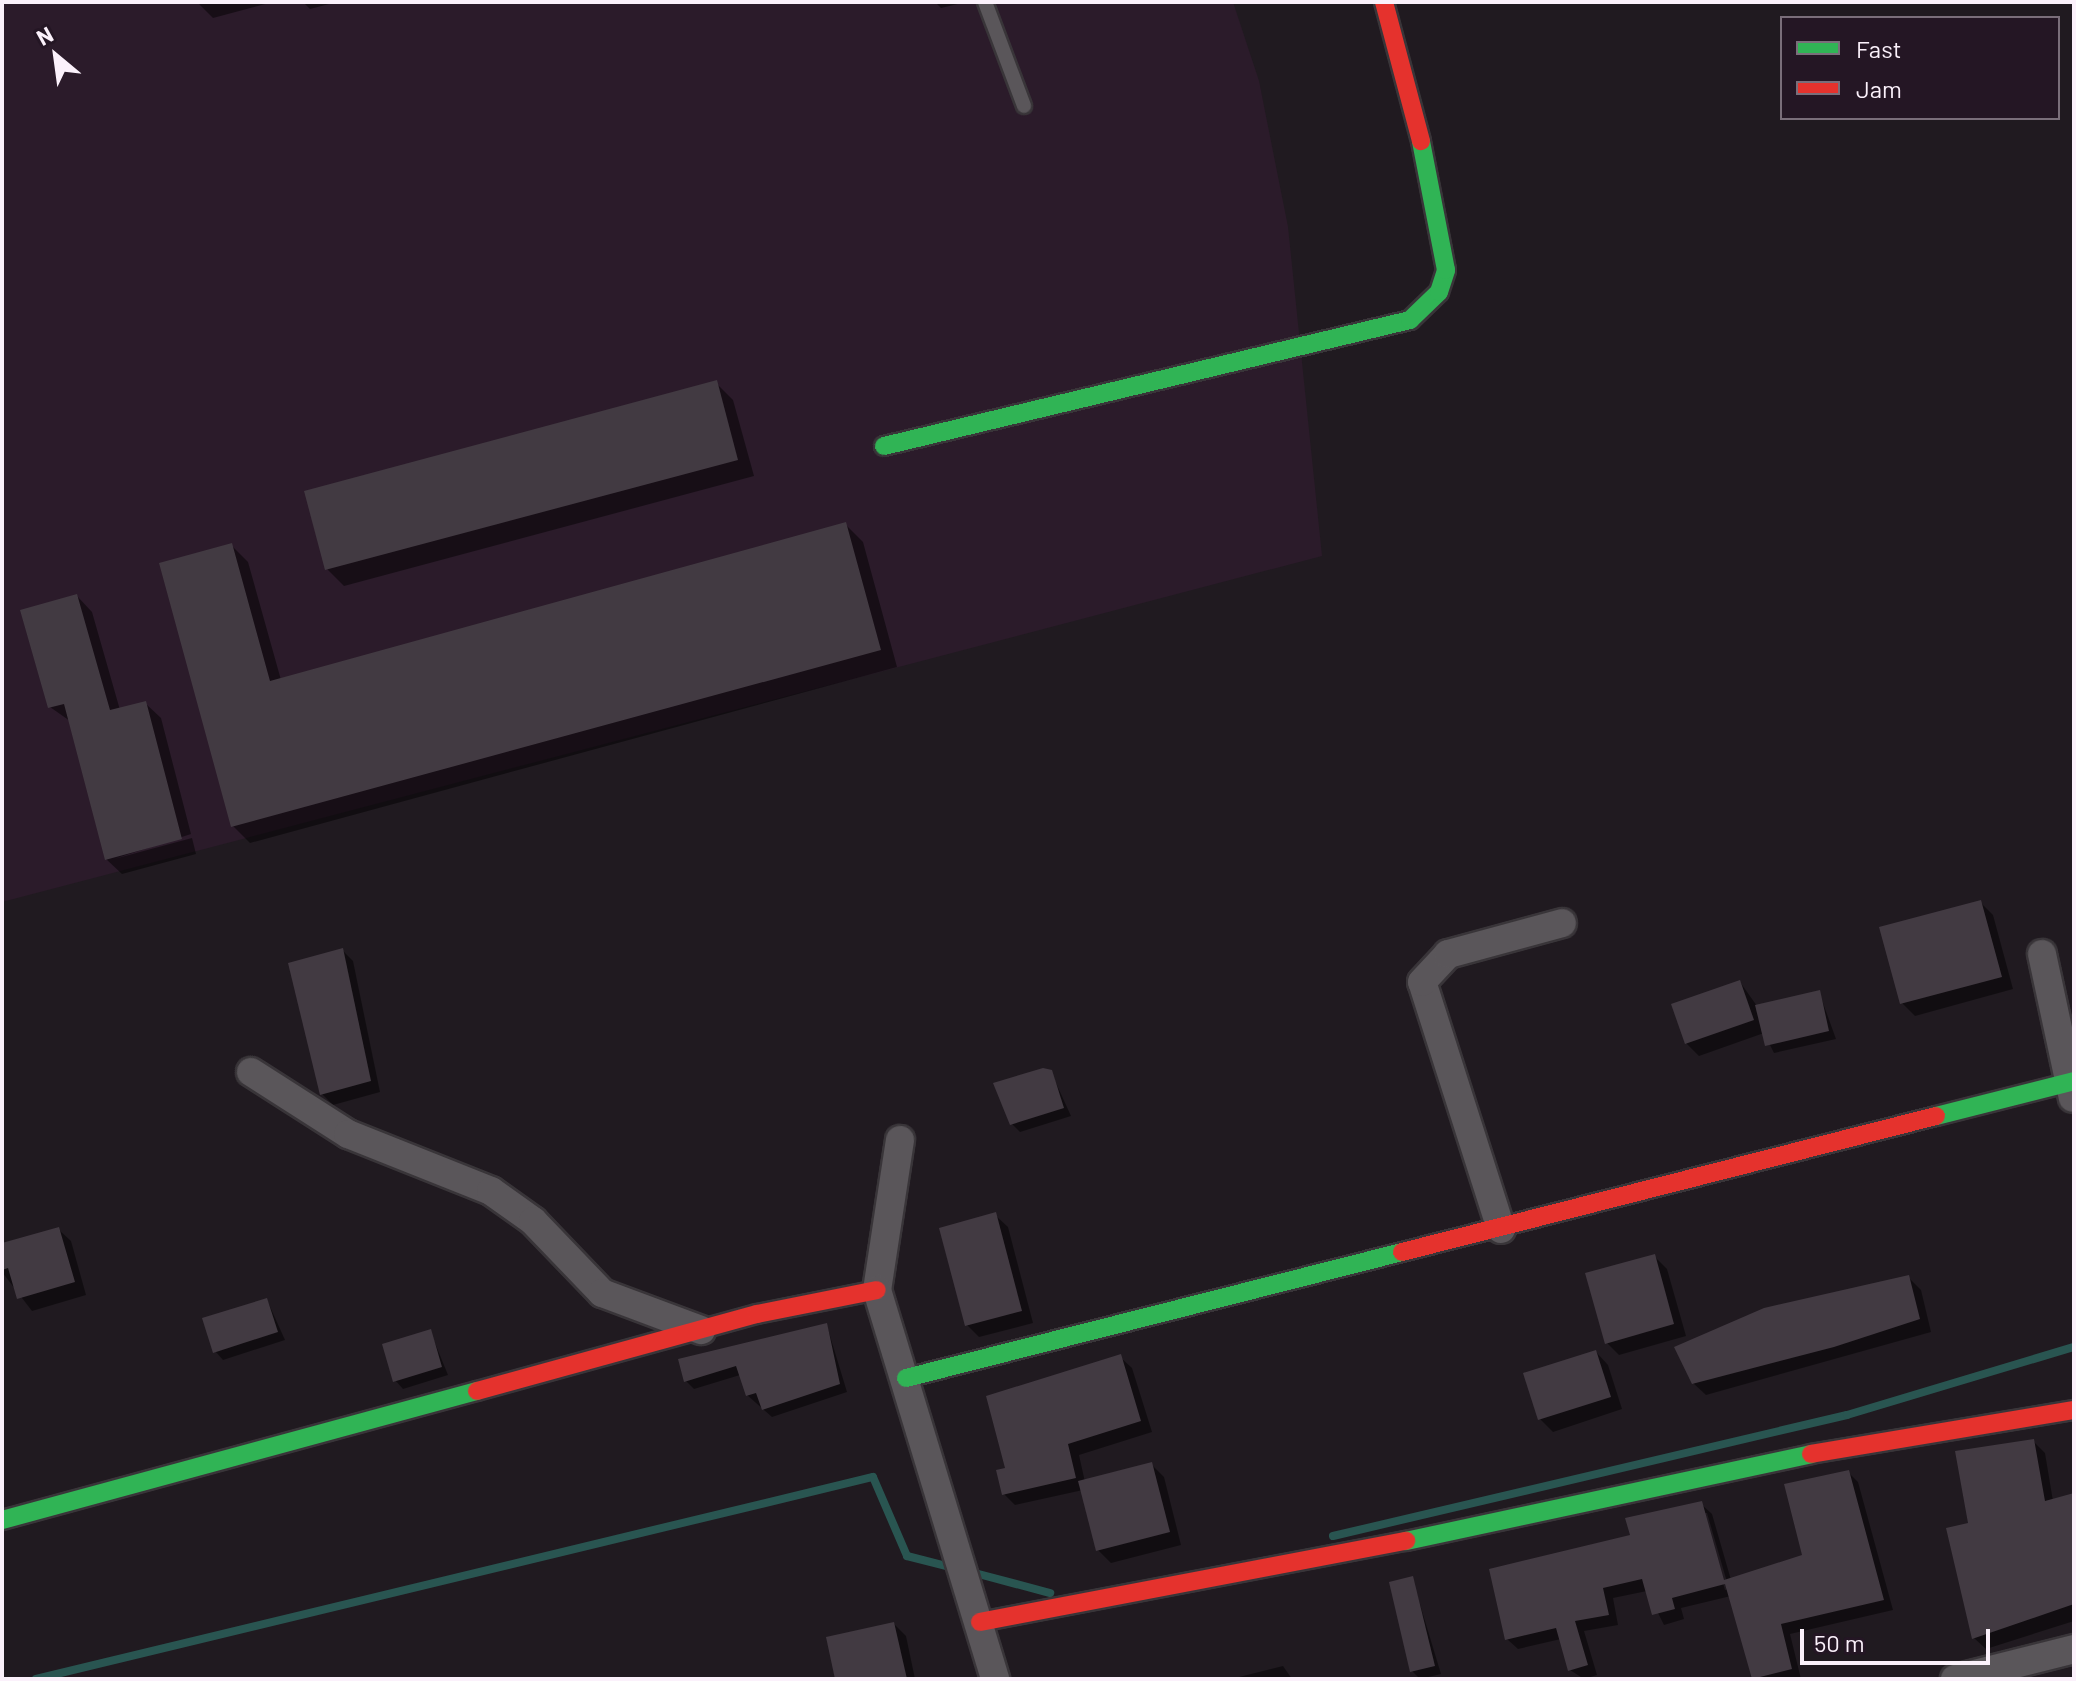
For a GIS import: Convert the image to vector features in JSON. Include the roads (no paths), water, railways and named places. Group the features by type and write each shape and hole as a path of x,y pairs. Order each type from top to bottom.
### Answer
{"street":[{"path":"884,446 1410,320 1439,292 1446,270 1434,190 1384,2"},
{"path":"1501,1229 1422,982 1448,954 1562,923"},
{"path":"906,1378 2072,1088 2042,954"},
{"path":"251,1072 348,1134 491,1191 533,1221 602,1293 701,1330"},
{"path":"900,1140 877,1290 995,1679"},
{"path":"2,1520 701,1330 877,1290"},
{"path":"980,1622 1390,1545 1896,1436 2074,1410"},
{"path":"1955,1679 2074,1649"}],"lane":[{"path":"985,2 1024,106"}],"waterway":[{"path":"1333,1536 1847,1415 2074,1347"},
{"path":"36,1679 873,1477 907,1556 954,1568"},
{"path":"971,1572 1050,1593"}]}
